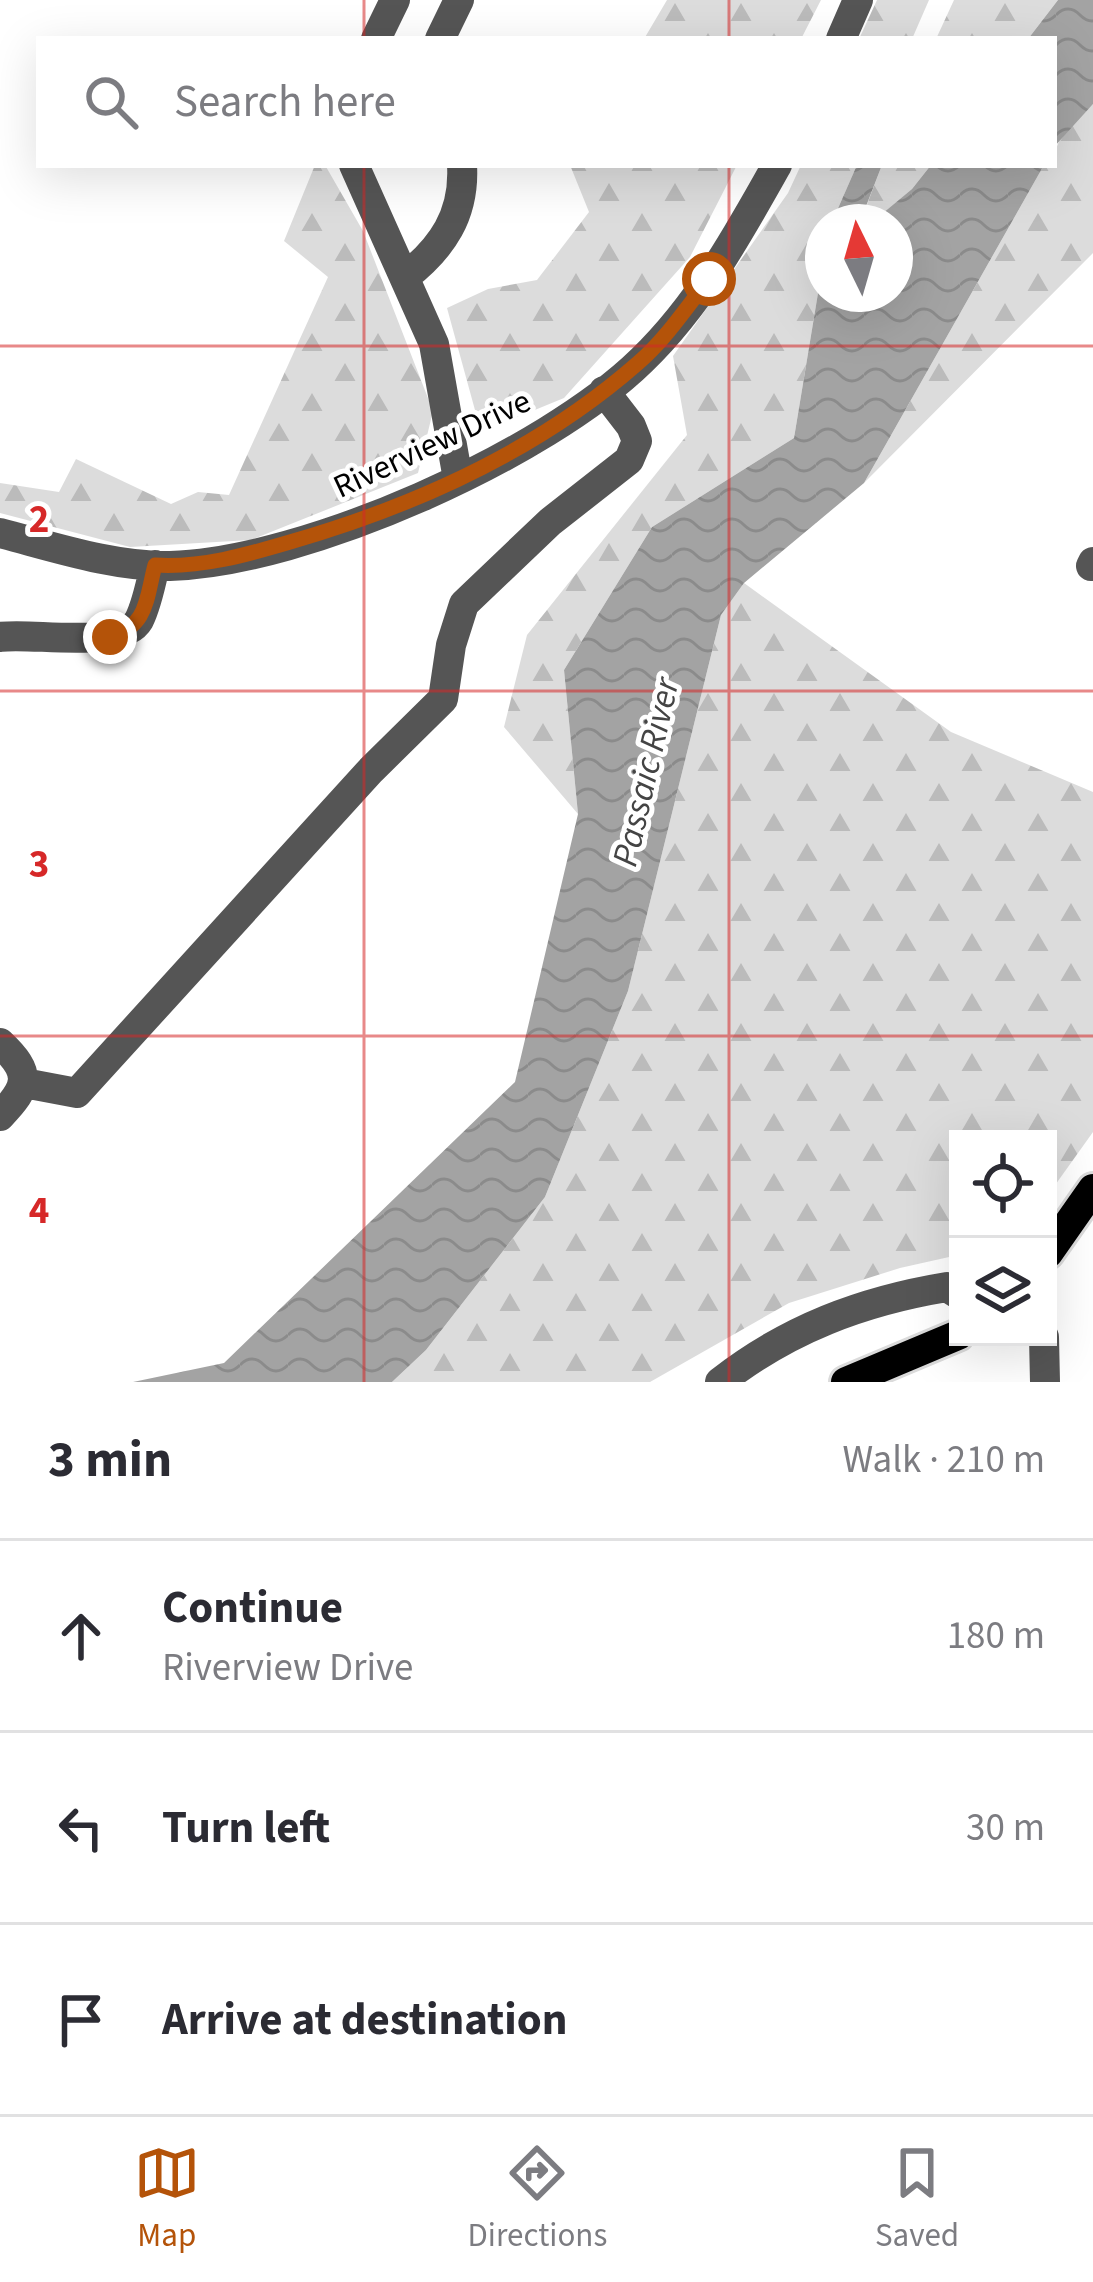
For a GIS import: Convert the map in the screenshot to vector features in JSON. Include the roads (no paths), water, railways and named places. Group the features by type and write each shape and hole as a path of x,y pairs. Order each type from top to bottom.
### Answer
{"main road":[{"path":"1057,1240 1093,1189"},
{"path":"846,1382 949,1339"}],"street":[{"path":"377,36 395,0"},
{"path":"441,36 459,0"},
{"path":"842,36 859,0"},
{"path":"355,168 440,365 458,479"},
{"path":"405,277 435,254 455,218 462,168"},
{"name":"Riverview Drive","path":"0,533 59,549 155,565 240,557 345,526 458,479 521,447 642,360 709,279 775,168"},
{"path":"24,1083 77,1093 371,770 443,699 451,645 464,604 550,522 629,460 637,441 604,391"},
{"path":"0,637 110,637 130,631 138,622 155,565"},
{"path":"0,1043 18,1060 24,1083 20,1096 0,1117"},
{"path":"720,1382 801,1328 841,1312 949,1289"},
{"path":"1044,1346 1045,1382"}],"water":[{"path":"1058,0 1093,0 1093,104 1057,144 1057,36 1030,36"},
{"path":"856,168 881,168 867,204 840,204"},
{"name":"Passaic River","path":"929,168 1042,168 864,483 744,583 721,615 628,991 545,1197 426,1350 392,1382 133,1382 224,1363 515,1082 578,814 564,670 652,527 794,438 815,312 913,312 913,204 894,204"}]}
